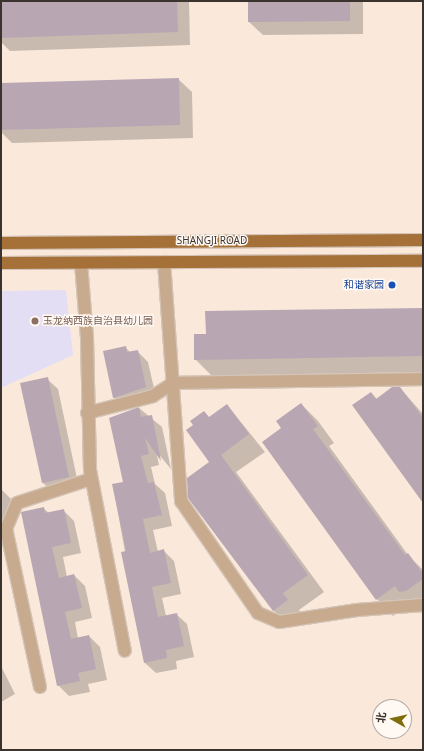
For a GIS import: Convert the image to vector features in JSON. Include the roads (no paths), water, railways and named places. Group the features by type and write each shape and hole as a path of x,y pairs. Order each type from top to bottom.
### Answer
{"main road":[{"name":"SHANGJI ROAD","path":"1,242 423,240"},
{"name":"SHANGJI ROAD","path":"1,263 423,261"}],"lane":[{"path":"164,262 181,501 258,613 279,622 357,610 423,605"},
{"path":"81,263 88,360 87,413 91,479 125,651"},
{"path":"87,413 153,396 173,383 423,379"},
{"path":"40,687 6,529 17,503 91,479"}],"place":[{"name":"和谐家园","path":"392,285"},
{"name":"玉龙纳西族自治县幼儿园","path":"35,321"}]}
